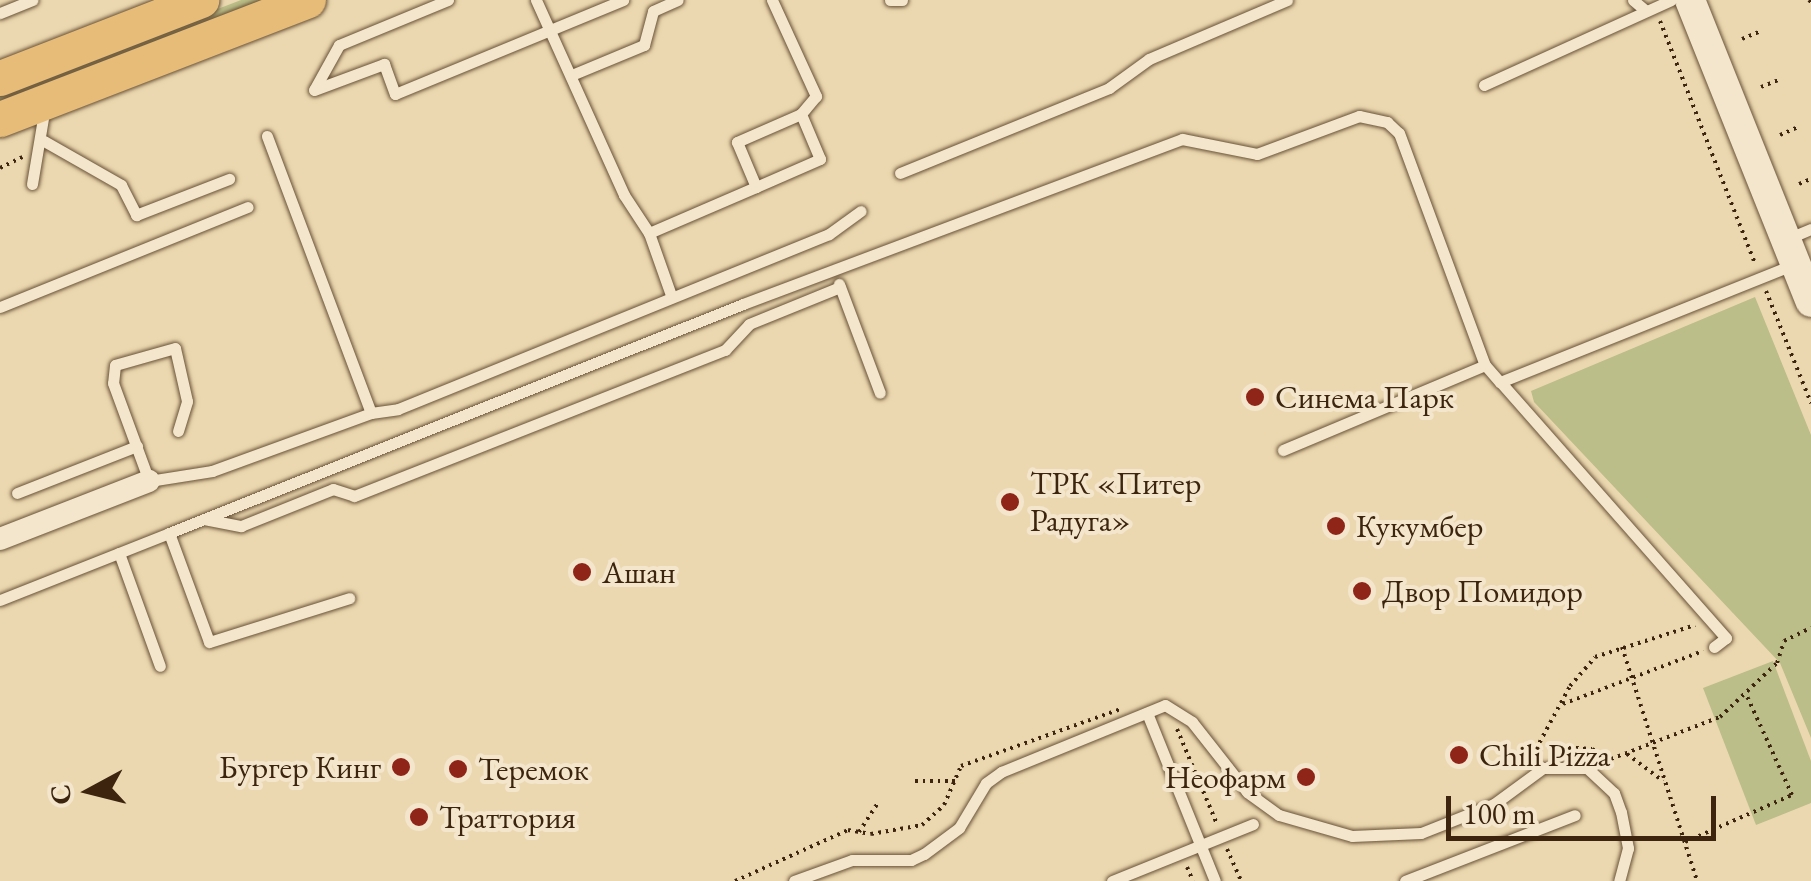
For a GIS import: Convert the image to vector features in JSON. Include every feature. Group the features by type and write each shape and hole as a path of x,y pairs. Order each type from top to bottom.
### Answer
{"main road":[{"path":"0,78 201,0"},
{"path":"0,119 308,0"}],"street":[{"path":"1690,0 1797,244 1811,302"},
{"path":"0,539 149,482"}],"lane":[{"path":"0,13 33,0"},
{"path":"448,0 339,44 314,90 384,64 395,94 623,0"},
{"path":"536,0 574,74 624,195 649,233 672,295"},
{"path":"574,74 644,45 653,11 678,0"},
{"path":"756,187 737,142 801,114 816,96 772,0"},
{"path":"890,0 902,0"},
{"path":"900,173 1108,88 1149,59 1287,0"},
{"path":"1633,0 1650,9"},
{"path":"1484,85 1672,0"},
{"path":"32,184 44,141 45,102"},
{"path":"649,233 820,160 801,114"},
{"path":"0,600 834,270 1182,138 1257,154 1359,116 1374,117 1399,132 1485,365 1726,638 1714,647"},
{"path":"267,136 371,412"},
{"path":"44,141 120,186 136,215 229,179"},
{"path":"0,306 248,208"},
{"path":"178,430 187,400 184,368 175,348 158,349 115,365 113,382 149,482 212,471 371,412 398,408 829,234 861,212"},
{"path":"1500,382 1761,278 1797,244"},
{"path":"834,270 880,393"},
{"path":"204,519 241,526 334,489 354,496 725,350 750,324 840,286"},
{"path":"1283,450 1485,365"},
{"path":"17,493 136,446"},
{"path":"169,533 209,642 349,598"},
{"path":"119,554 160,666"},
{"path":"794,881 852,860 911,860 960,828 986,783 1001,772 1165,705 1180,712 1247,792 1278,815 1352,836 1421,833 1494,804 1543,768 1587,768 1614,793 1621,812 1628,848 1619,881"},
{"path":"1147,713 1215,881"},
{"path":"1405,881 1574,816"},
{"path":"1112,881 1254,824"}],"path":[{"path":"1650,9 1811,403"},
{"path":"1742,38 1762,31"},
{"path":"1762,87 1781,78"},
{"path":"1780,135 1800,126"},
{"path":"1799,184 1811,179"},
{"path":"1536,749 1585,665 1622,647 1710,620"},
{"path":"1666,783 1626,754 1720,717 1781,658 1784,642 1811,628"},
{"path":"1622,647 1697,881"},
{"path":"1563,704 1714,647"},
{"path":"1685,842 1792,795 1746,694"},
{"path":"1174,722 1220,830"},
{"path":"914,781 955,780"},
{"path":"858,832 877,804"},
{"path":"1226,846 1241,881"},
{"path":"1185,863 1193,881"}],"green space":[{"path":"241,0 268,0 0,103 0,93"},
{"path":"1755,297 1811,435 1811,738 1780,663 1534,402 1531,391"},
{"path":"1773,661 1811,761 1811,803 1756,825 1703,688"}],"place":[{"name":"Синема Парк","path":"1255,397"},
{"name":"ТРК «Питер Радуга»","path":"1010,502"},
{"name":"Кукумбер","path":"1336,526"},
{"name":"Ашан","path":"582,572"},
{"name":"Двор Помидор","path":"1362,591"},
{"name":"Chili Pizza","path":"1459,755"},
{"name":"Бургер Кинг","path":"401,767"},
{"name":"Теремок","path":"458,769"},
{"name":"Неофарм","path":"1306,777"},
{"name":"Траттория","path":"419,817"}]}
